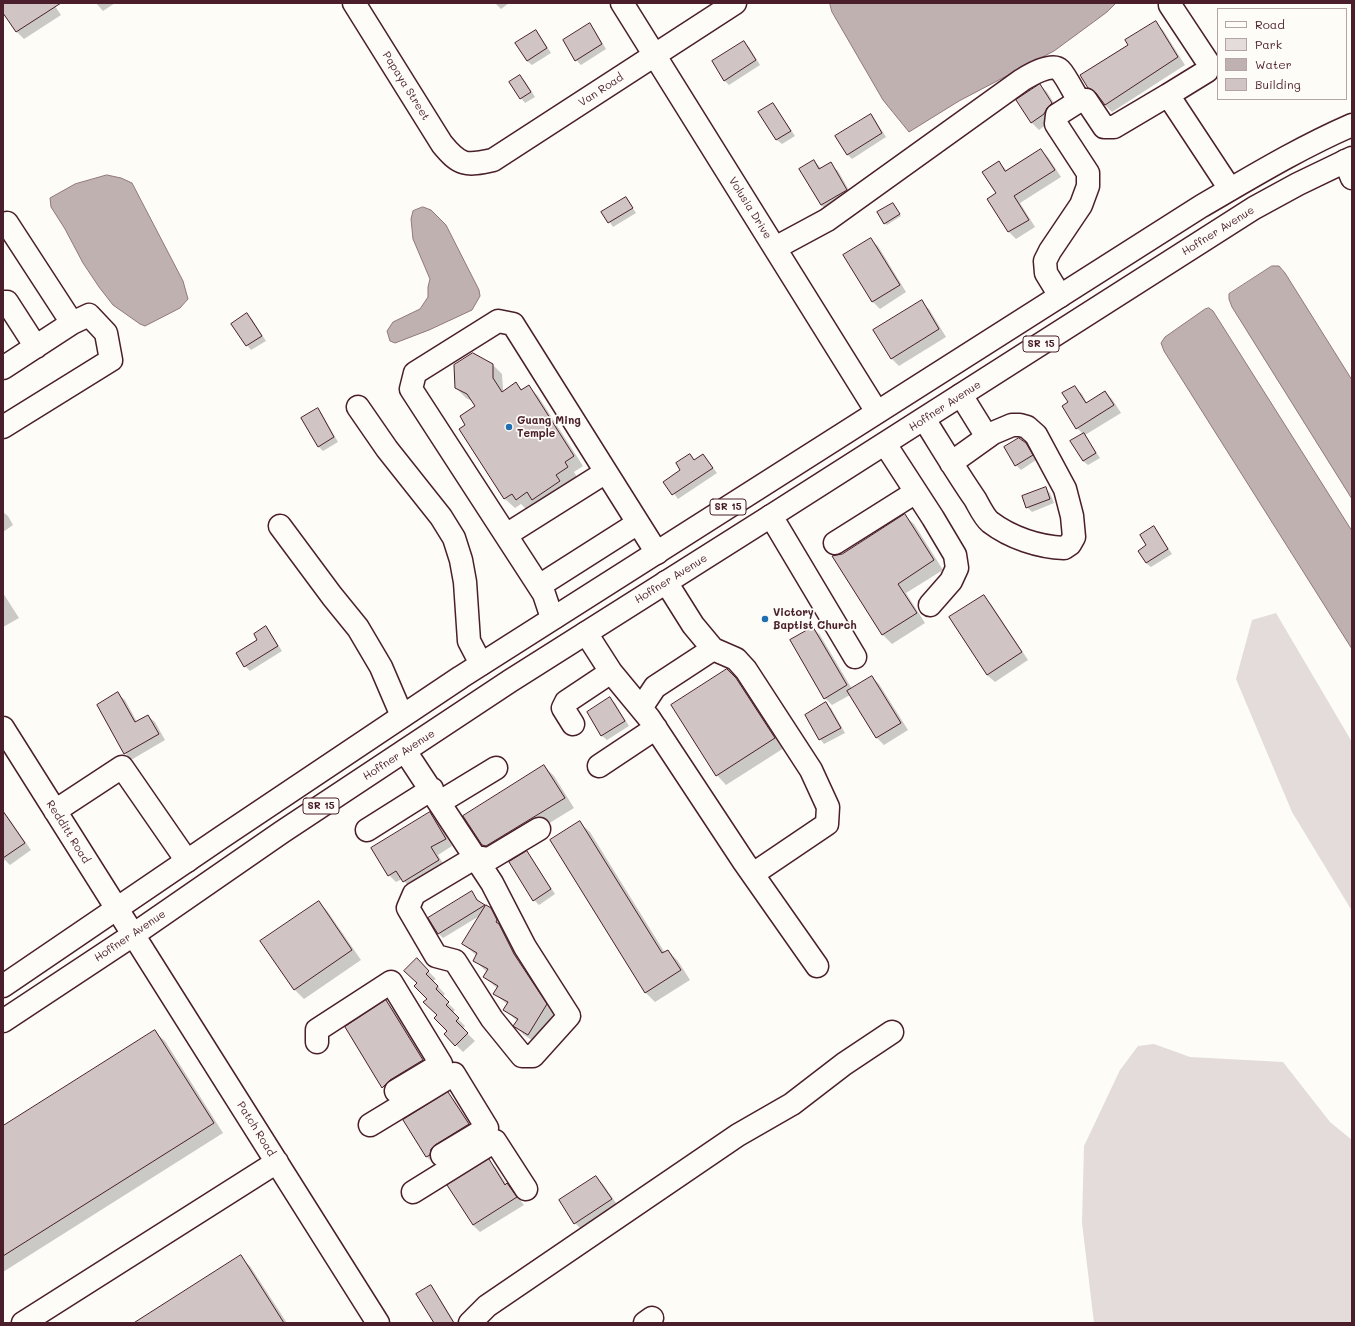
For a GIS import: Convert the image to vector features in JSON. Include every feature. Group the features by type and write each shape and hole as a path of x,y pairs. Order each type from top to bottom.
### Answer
{"main road":[{"name":"Papaya Street","path":"354,3 442,144 452,156 463,163"},
{"name":"Volusia Drive","path":"622,3 877,412"},
{"name":"Van Road","path":"463,163 476,164 493,160 736,3"},
{"path":"951,463 993,433 1012,425 1027,427 1036,435 1065,489 1072,516 1074,537 1070,544 1064,548 1054,548 1028,541 1005,531 989,521 951,463 924,419 922,406 931,396 1046,321 1060,296 1046,274 1045,262 1050,251 1081,205 1088,186 1088,173 1056,124 1057,115 1079,101 1086,100 1104,127 1114,127 1207,71 1209,64 1170,5"},
{"path":"776,248 827,220 1022,80 1037,71 1053,67 1060,70 1079,101"},
{"path":"1168,95 1230,189"},
{"name":"SR 15","path":"3,986 481,664 1193,211 1313,142 1352,125"},
{"name":"Hoffner Avenue","path":"3,1021 133,935 282,832 405,750 586,633 1254,208 1298,184 1350,166"},
{"path":"3,226 7,223 72,322"},
{"path":"4,300 36,347"},
{"path":"3,368 72,322 89,315 106,333 111,360 3,427"},
{"path":"555,617 549,608 544,594 539,586 411,389 414,373 498,321 513,324 657,553 650,568 638,586 597,612 586,633 611,672 656,728 753,874 817,966"},
{"path":"961,395 987,437"},
{"path":"358,407 387,449 441,517 454,538 461,560 465,582 469,641 481,664 477,677 422,717 412,728 405,750 476,857 492,883 525,947 569,1016 533,1056 522,1056 492,1019 455,961 436,956 408,908 414,894 476,857 489,859 539,829"},
{"path":"855,657 771,516 783,494 854,450 873,436 877,428 877,412"},
{"path":"884,444 955,555 957,568 951,581 930,605"},
{"path":"506,535 606,472"},
{"path":"835,543 916,492"},
{"path":"539,586 638,523"},
{"path":"280,526 332,596 358,628 381,667 402,716"},
{"path":"666,582 693,626 713,649 736,659 746,670 812,770 828,807 826,824 753,874"},
{"path":"641,708 655,687 713,649"},
{"path":"572,724 562,708 566,702 611,672"},
{"name":"Redditt Road","path":"3,728 133,935"},
{"path":"599,766 656,728"},
{"path":"55,811 122,767 187,861"},
{"path":"367,830 496,768"},
{"name":"Patch Road","path":"133,935 378,1323"},
{"path":"317,1042 317,1030 391,982 441,1064 396,1091"},
{"path":"470,1323 487,1306 738,1135 792,1104 844,1064 892,1032"},
{"path":"370,1126 454,1074 488,1128 442,1155"},
{"path":"413,1192 495,1141 526,1189"},
{"path":"22,1323 277,1162"}],"green space":[{"path":"1276,613 1352,742 1352,911 1292,812 1236,679 1252,620"},
{"path":"1154,1044 1190,1057 1283,1062 1330,1122 1352,1140 1352,1323 1094,1323 1082,1223 1084,1146 1120,1070 1138,1046"}],"water":[{"path":"830,3 1116,3 1107,12 1054,51 959,101 909,132 883,100 832,12"},
{"path":"107,175 121,178 132,183 183,281 188,299 180,308 145,326 113,305 83,263 65,229 51,207 50,198 75,184"},
{"path":"423,207 431,210 446,225 479,290 480,296 472,310 429,330 395,343 390,341 387,331 393,322 420,309 428,297 430,279 413,239 411,219 413,211"},
{"path":"1272,266 1279,266 1285,273 1352,380 1352,499 1232,307 1229,299 1229,294"},
{"path":"1209,308 1213,311 1352,531 1352,649 1164,351 1161,343 1165,337 1205,309"}],"building":[{"path":"3,3 61,3 16,32 3,13"},
{"path":"1156,21 1178,57 1105,105 1096,93 1088,88 1080,75 1128,45 1125,40"},
{"path":"590,23 602,44 575,61 563,40"},
{"path":"536,30 547,48 527,61 515,43"},
{"path":"744,41 756,60 724,81 712,61"},
{"path":"520,75 531,92 520,99 509,82"},
{"path":"1040,84 1052,103 1044,114 1031,123 1016,100"},
{"path":"773,103 791,131 776,140 758,112"},
{"path":"871,114 882,133 847,155 835,136"},
{"path":"1041,149 1055,170 1014,196 1029,220 1008,232 987,199 996,193 982,172 999,161 1005,171"},
{"path":"814,160 819,169 831,162 847,190 821,205 799,169"},
{"path":"626,197 633,208 608,223 601,212"},
{"path":"893,203 900,214 884,224 877,212"},
{"path":"871,238 900,285 872,302 843,255"},
{"path":"922,300 939,329 891,359 873,330"},
{"path":"247,313 262,336 246,346 231,324"},
{"name":"Guang Ming Temple","path":"473,353 493,364 493,378 502,392 516,382 521,390 529,385 574,456 565,462 568,467 556,475 560,481 532,500 527,492 516,500 512,494 504,499 459,429 465,425 460,416 475,406 467,394 455,388 454,365"},
{"path":"1075,386 1086,403 1105,391 1114,405 1076,429 1062,406 1068,402 1062,393"},
{"path":"318,408 334,437 318,447 301,418"},
{"path":"1084,433 1096,453 1083,461 1070,441"},
{"path":"1019,438 1026,443 1033,455 1015,466 1004,447"},
{"path":"690,454 694,460 703,454 713,468 672,495 663,482 680,470 676,463"},
{"path":"1046,487 1050,499 1026,508 1022,496"},
{"path":"905,514 934,560 898,584 917,613 882,635 832,556 842,554"},
{"path":"1154,526 1168,549 1146,563 1138,551 1146,545 1140,535"},
{"path":"984,595 1022,652 987,675 949,617"},
{"path":"266,626 278,646 244,667 236,653 257,640 254,634"},
{"path":"813,627 847,685 824,699 790,640"},
{"path":"727,669 736,678 775,738 716,776 671,705"},
{"path":"872,676 901,723 876,738 847,691"},
{"path":"118,692 135,722 148,715 159,734 124,754 97,705"},
{"path":"610,697 625,721 601,736 587,712"},
{"path":"826,702 841,728 819,740 805,715"},
{"path":"544,765 565,798 486,846 482,845 463,816"},
{"path":"3,811 25,843 3,858"},
{"path":"430,812 446,839 431,847 439,860 403,882 396,871 388,876 371,848"},
{"path":"580,821 662,953 668,950 681,970 645,993 550,840"},
{"path":"527,851 551,889 533,901 509,862"},
{"path":"472,891 477,900 485,905 438,934 428,918"},
{"path":"319,901 352,950 294,990 260,941"},
{"path":"486,905 491,908 497,920 496,922 499,924 514,954 547,1004 528,1035 513,1026 518,1019 503,1010 508,1002 493,994 498,986 483,977 488,969 473,961 477,953 462,944"},
{"path":"417,958 429,971 426,974 438,986 436,989 449,1002 446,1005 459,1018 456,1021 468,1033 455,1046 444,1034 447,1031 434,1018 437,1015 423,1002 427,999 414,986 417,983 404,971"},
{"path":"386,1000 423,1060 390,1080 382,1088 345,1027"},
{"path":"155,1030 214,1123 3,1256 3,1126"},
{"path":"448,1092 469,1124 435,1145 431,1149 430,1155 426,1157 403,1120"},
{"path":"489,1159 505,1185 507,1183 517,1197 473,1225 447,1185"},
{"path":"596,1176 612,1199 574,1224 559,1200"},
{"path":"241,1255 284,1323 134,1323"},
{"path":"431,1285 454,1323 434,1323 416,1294"}],"place":[{"name":"Guang Ming Temple","path":"509,427"},
{"name":"Victory Baptist Church","path":"765,619"}]}
